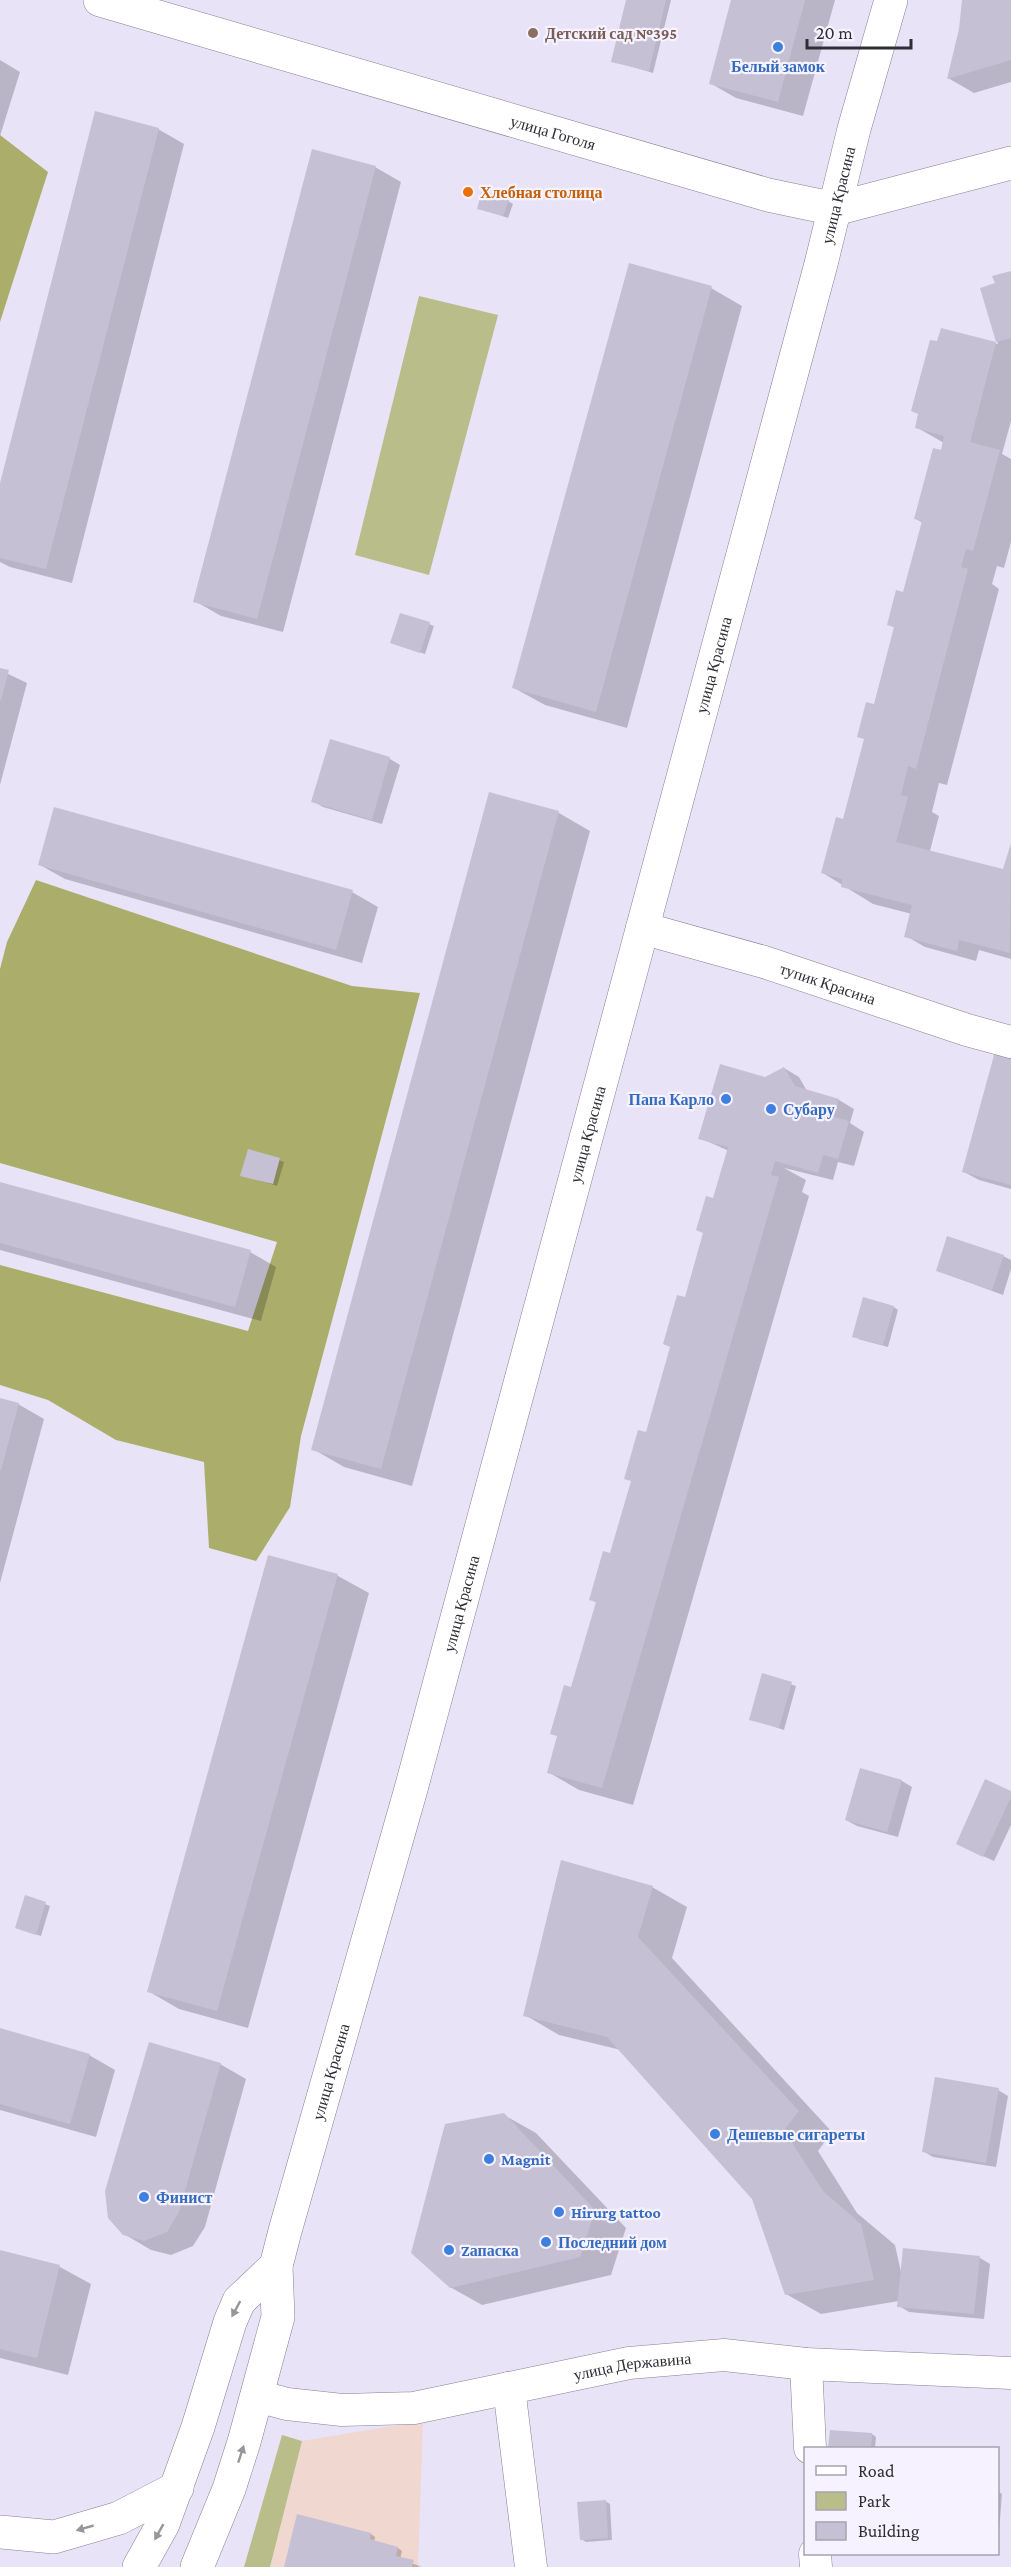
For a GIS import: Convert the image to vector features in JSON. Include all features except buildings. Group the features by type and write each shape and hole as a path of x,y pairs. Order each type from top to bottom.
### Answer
{"main road":[{"name":"улица Гоголя","path":"100,0 768,195 835,209 1011,162"},
{"name":"улица Красина","path":"196,2567 229,2489 279,2317 276,2266 347,2008 411,1789 835,209 854,129 891,0"},
{"path":"139,2567 163,2524 177,2487 230,2322 239,2301 276,2266"},
{"path":"0,2532 54,2536 119,2518 177,2487"},
{"path":"224,2567 229,2489"}],"street":[{"name":"тупик Красина","path":"642,928 764,962 968,1030 1011,1042"},
{"name":"улица Державина","path":"257,2396 287,2404 342,2410 414,2408 629,2363 723,2355 806,2364 1011,2373"},
{"path":"806,2364 810,2447"},
{"path":"509,2388 531,2567"}],"shaded area":[{"path":"423,2421 418,2567 270,2567 302,2441"}],"green space":[{"path":"0,135 48,172 0,322"},
{"path":"419,296 498,315 429,575 355,555"},
{"path":"36,880 352,986 420,993 301,1436 290,1507 256,1561 209,1548 204,1462 116,1440 48,1400 0,1385 0,1265 248,1331 277,1242 0,1163 0,969 7,942"},
{"path":"282,2435 302,2441 270,2567 244,2567"}],"place":[{"name":"Детский сад №395","path":"533,33"},
{"name":"Белый замок","path":"778,47"},
{"name":"Хлебная столица","path":"468,192"},
{"name":"Папа Карло","path":"726,1099"},
{"name":"Субару","path":"771,1109"},
{"name":"Дешевые сигареты","path":"715,2134"},
{"name":"Magnit","path":"489,2159"},
{"name":"Финист","path":"144,2197"},
{"name":"Hirurg tattoo","path":"559,2212"},
{"name":"Последний дом","path":"546,2242"},
{"name":"Zапаска","path":"449,2250"}]}
